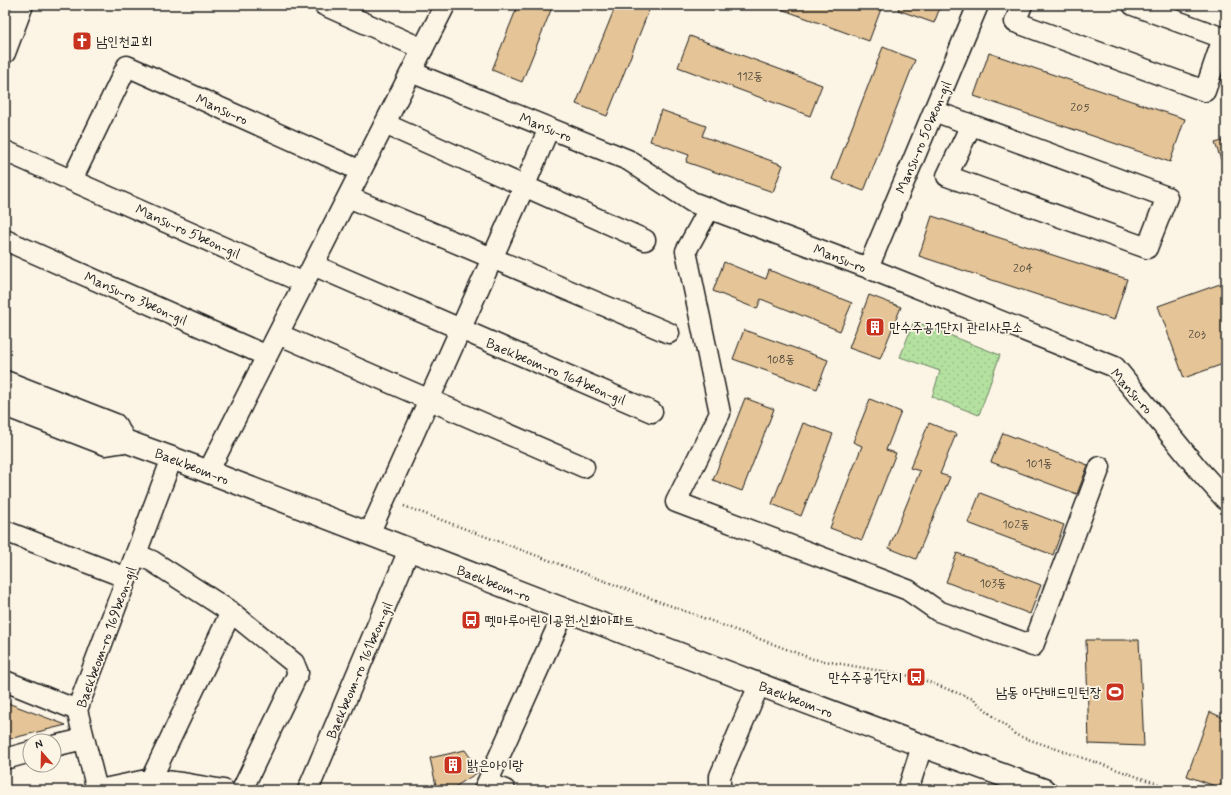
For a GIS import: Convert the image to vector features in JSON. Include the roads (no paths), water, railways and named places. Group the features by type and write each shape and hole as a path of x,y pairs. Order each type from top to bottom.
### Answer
{"main road":[{"path":"5,382 115,425 125,441"},
{"name":"Baekbeom-ro","path":"5,406 106,444 125,441 172,458 759,685 1044,790"}],"street":[{"path":"7,42 23,5"},
{"path":"324,5 423,49"},
{"path":"208,472 445,5"},
{"name":"Mansu-ro 50beon-gil","path":"868,268 978,5"},
{"path":"1022,5 1016,22 1205,91 1223,38 1133,5"},
{"name":"Mansu-ro","path":"72,180 127,66 361,171"},
{"name":"Mansu-ro","path":"411,72 628,160 692,202 868,268 1115,367 1199,470 1226,500"},
{"path":"934,111 1167,197 1148,248 947,176 971,125"},
{"path":"385,124 645,240"},
{"path":"369,534 549,128"},
{"name":"Mansu-ro 5beon-gil","path":"5,151 72,180 309,274"},
{"path":"348,197 669,333"},
{"path":"709,208 686,251 720,413 676,502 908,590 938,611 1033,646 1100,466"},
{"name":"Mansu-ro 3beon-gil","path":"5,240 267,356"},
{"path":"309,274 460,330"},
{"name":"Baekbeom-ro 164beon-gil","path":"460,330 652,412"},
{"path":"278,334 584,467"},
{"name":"Baekbeom-ro 169beon-gil","path":"172,458 77,710 98,790 151,779 224,790"},
{"path":"5,531 127,578"},
{"name":"Baekbeom-ro 161beon-gil","path":"308,790 409,550"},
{"name":"Baekbeom-ro 169beon-gil","path":"136,554 152,561 231,612 294,663 298,673 242,790"},
{"path":"492,788 565,610"},
{"path":"151,779 231,612"},
{"path":"5,682 77,710"},
{"path":"720,790 720,776 759,685"},
{"path":"62,744 84,738"},
{"path":"908,790 922,746"},
{"path":"5,759 22,754"}],"place":[{"name":"남인천교회","path":"82,41"},
{"name":"만수주공1단지 관리사무소","path":"875,327"},
{"name":"뗏마루어린이공원·신화아파트","path":"471,620"},
{"name":"만수주공1단지","path":"916,677"},
{"name":"남동 아단배드민턴장","path":"1115,692"},
{"name":"밝은아이랑","path":"453,765"}]}
